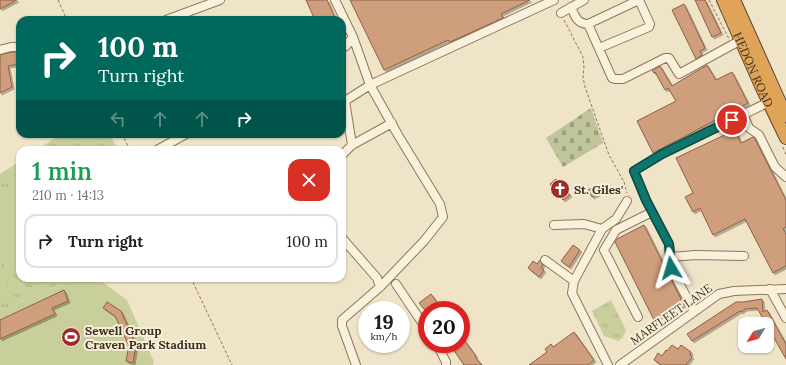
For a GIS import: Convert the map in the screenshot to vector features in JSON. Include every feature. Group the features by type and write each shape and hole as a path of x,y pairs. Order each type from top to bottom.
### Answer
{"highway":[{"name":"HEDON ROAD","path":"723,0 786,138"},
{"name":"HEDON ROAD","path":"734,0 786,116"}],"street":[{"path":"177,16 220,0"},
{"path":"335,0 343,16"},
{"path":"346,100 370,85 554,0"},
{"path":"561,13 584,0"},
{"path":"571,7 577,20 582,24 588,24 639,0 650,24 649,27 599,48"},
{"path":"346,23 353,37 370,85 440,204 442,218 424,241 380,286 342,320 342,326 356,365"},
{"path":"588,24 612,78 615,80 623,79 665,58 669,58 679,74 741,40"},
{"path":"346,46 353,37"},
{"path":"0,50 16,47"},
{"path":"694,311 671,268 669,244 652,212 634,171 662,154 769,102"},
{"path":"346,107 352,145"},
{"path":"743,114 749,128 759,135 775,167 786,177"},
{"path":"346,151 352,145 392,124"},
{"path":"164,146 179,138"},
{"path":"608,365 572,292 574,280 602,229 616,219 627,202"},
{"path":"638,317 604,250 616,230 652,212"},
{"path":"554,225 584,224 602,229"},
{"path":"346,243 377,278 380,286"},
{"path":"670,257 696,255 744,256"},
{"path":"545,260 574,280"},
{"path":"396,284 418,317"},
{"path":"770,289 786,318"},
{"name":"MARFLEET LANE","path":"620,365 719,294 734,291 770,289 786,290"},
{"path":"442,353 446,365"}],"path":[{"path":"58,0 65,16"},
{"path":"561,13 583,57 583,77 585,87 608,156 624,182 628,196 627,202"},
{"path":"193,282 232,365"}],"green space":[{"path":"591,108 603,143 563,167 546,138"},
{"path":"55,138 112,138 116,146 43,146"},
{"path":"16,164 16,282 65,282 0,311 0,174"},
{"path":"16,190 16,272 9,275 0,256 0,197"},
{"path":"0,270 10,292 0,296"},
{"name":"Sewell Group Craven Park Stadium","path":"65,282 102,282 127,300 154,362 153,365 0,365 0,311"},
{"path":"611,300 626,330 622,339 619,341 604,336 592,311"}],"building":[{"path":"0,0 17,0 0,9"},
{"path":"306,0 327,0 334,16 313,16"},
{"path":"350,0 530,0 501,14 503,18 450,42 448,40 384,70"},
{"path":"695,0 705,0 721,33 712,37"},
{"path":"684,4 705,48 700,51 702,55 696,59 672,10"},
{"path":"16,52 16,65 8,66 12,87 0,93 0,55"},
{"path":"707,65 716,80 732,72 748,103 653,153 637,121 676,101 668,88 665,90 655,72 654,73 652,71 660,66 672,86"},
{"path":"735,130 741,143 753,137 755,139 786,200 786,227 783,229 786,234 786,266 773,273 745,219 713,235 700,208 693,212 685,197 693,193 676,158"},
{"name":"St. Giles'","path":"556,179 570,195 563,200 550,184"},
{"path":"595,186 600,193 592,197 588,190"},
{"path":"644,225 684,305 654,320 615,242 617,239"},
{"path":"573,245 580,250 569,267 561,261"},
{"path":"540,260 543,265 541,268 544,270 539,277 528,268 533,261 537,264"},
{"path":"64,290 68,301 52,308 55,314 0,339 0,320"},
{"path":"431,294 436,301 422,301"},
{"path":"762,299 763,312 767,310 771,317 762,317 757,308 745,309 692,341 687,334 736,302"},
{"path":"107,302 121,311 136,345 133,363 126,361 129,346 115,316 103,308"},
{"path":"774,323 786,344 786,359 774,338"},
{"path":"574,332 594,360 588,365 529,365 547,352 545,349 551,344 553,347"},
{"path":"672,345 678,349 681,345 691,352 690,355 692,357 686,365 661,365 654,360 658,353 662,356"},
{"path":"470,348 482,365 464,365 456,353 470,353"}],"place":[{"name":"St. Giles'","path":"560,189"},
{"name":"Sewell Group Craven Park Stadium","path":"71,337"}],"route":[{"path":"671,268 669,244 646,200 634,171 662,154 732,120"}]}
